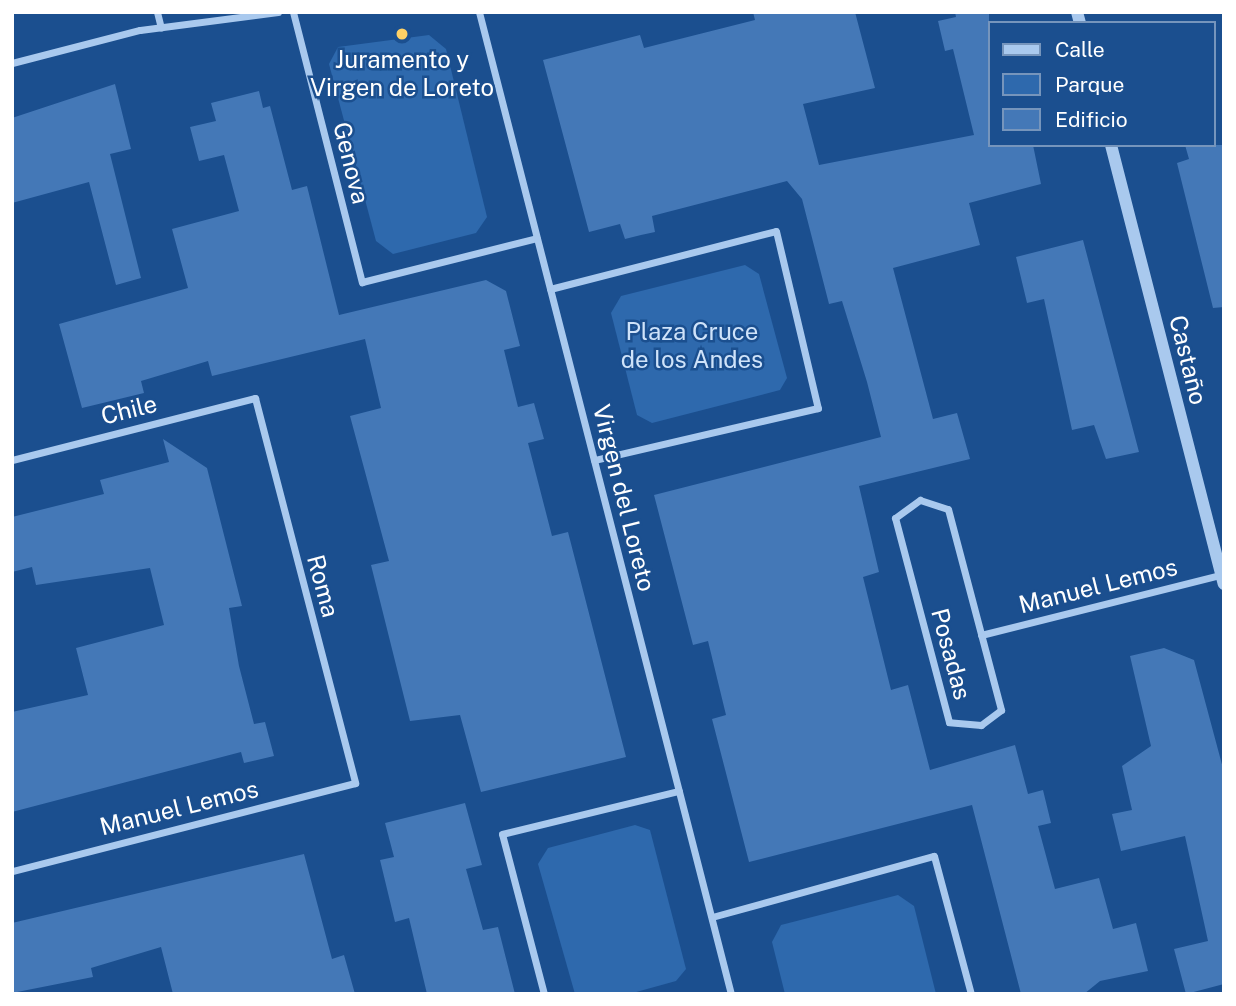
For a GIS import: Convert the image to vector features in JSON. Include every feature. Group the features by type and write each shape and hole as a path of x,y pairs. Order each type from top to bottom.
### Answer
{"street":[{"path":"157,12 161,27"},
{"path":"12,63 161,27 278,12"},
{"name":"Genova","path":"293,12 362,282 537,238"},
{"name":"Virgen del Loreto","path":"479,12 731,994"},
{"name":"Castaño","path":"1112,147 1223,578"},
{"path":"550,289 776,231 818,408 594,460"},
{"name":"Chile","path":"12,460 255,398"},
{"name":"Roma","path":"255,398 355,783"},
{"name":"Posadas","path":"931,500 948,509 981,635 1001,710 989,722 966,727 949,722 895,518 909,504 931,500"},
{"name":"Manuel Lemos","path":"981,635 1223,578"},
{"name":"Manuel Lemos","path":"12,871 355,783"},
{"path":"544,994 502,834 679,791"},
{"path":"712,918 934,856 971,994"}],"green space":[{"path":"429,35 446,49 487,217 476,233 393,254 376,241 329,64 338,47"},
{"name":"Plaza Cruce de los Andes","path":"745,265 759,274 787,378 780,390 652,423 637,415 611,313 621,296"},
{"path":"635,825 650,830 686,969 676,981 629,994 575,994 538,864 548,848"},
{"path":"898,895 914,906 936,994 785,994 772,942 781,925"}],"building":[{"path":"753,12 855,12 875,88 803,104 819,165 974,135 953,49 945,51 938,21 956,17 955,12 989,12 988,147 1033,147 1041,184 969,203 980,245 893,268 933,419 957,413 970,459 859,486 879,572 863,577 891,690 908,685 930,770 1015,745 1028,794 1043,790 1051,823 1038,826 1055,889 1099,878 1113,929 1136,923 1148,971 1100,981 1084,994 1021,994 972,805 749,862 712,719 726,715 708,641 693,645 654,495 881,437 867,382 842,301 829,304 802,199 787,181 652,216 655,232 625,239 620,224 589,232 543,60 640,35 644,48 755,20"},
{"path":"115,84 131,149 110,154 141,278 116,285 89,182 12,203 12,118"},
{"path":"259,91 263,108 270,106 292,190 307,186 339,315 486,280 506,291 520,346 504,350 518,407 534,403 544,439 528,443 552,536 568,532 626,757 481,792 460,715 410,721 371,565 389,561 350,416 381,408 365,339 212,376 208,361 141,381 144,393 82,408 59,324 188,288 172,229 239,211 224,155 199,161 190,127 216,121 211,103"},
{"path":"1224,145 1224,307 1213,308 1177,163 1189,159 1186,147"},
{"path":"1083,240 1139,452 1106,459 1094,425 1072,430 1044,299 1027,303 1016,257"},
{"path":"163,439 207,468 242,606 229,608 239,666 254,724 265,722 274,756 244,763 241,752 12,812 12,712 88,695 76,648 164,625 150,568 36,585 32,567 12,572 12,517 104,494 100,480 169,462"},
{"path":"1164,648 1194,660 1224,772 1224,984 1186,994 1174,949 1208,941 1185,836 1121,851 1112,814 1132,810 1122,766 1151,746 1130,656"},
{"path":"465,803 482,865 466,869 483,930 498,927 515,994 427,994 409,918 395,922 380,860 394,857 385,823"},
{"path":"304,854 332,959 344,955 355,994 173,994 161,947 91,968 93,977 12,993 12,923"}],"place":[{"name":"Juramento y Virgen de Loreto","path":"402,34"}]}
